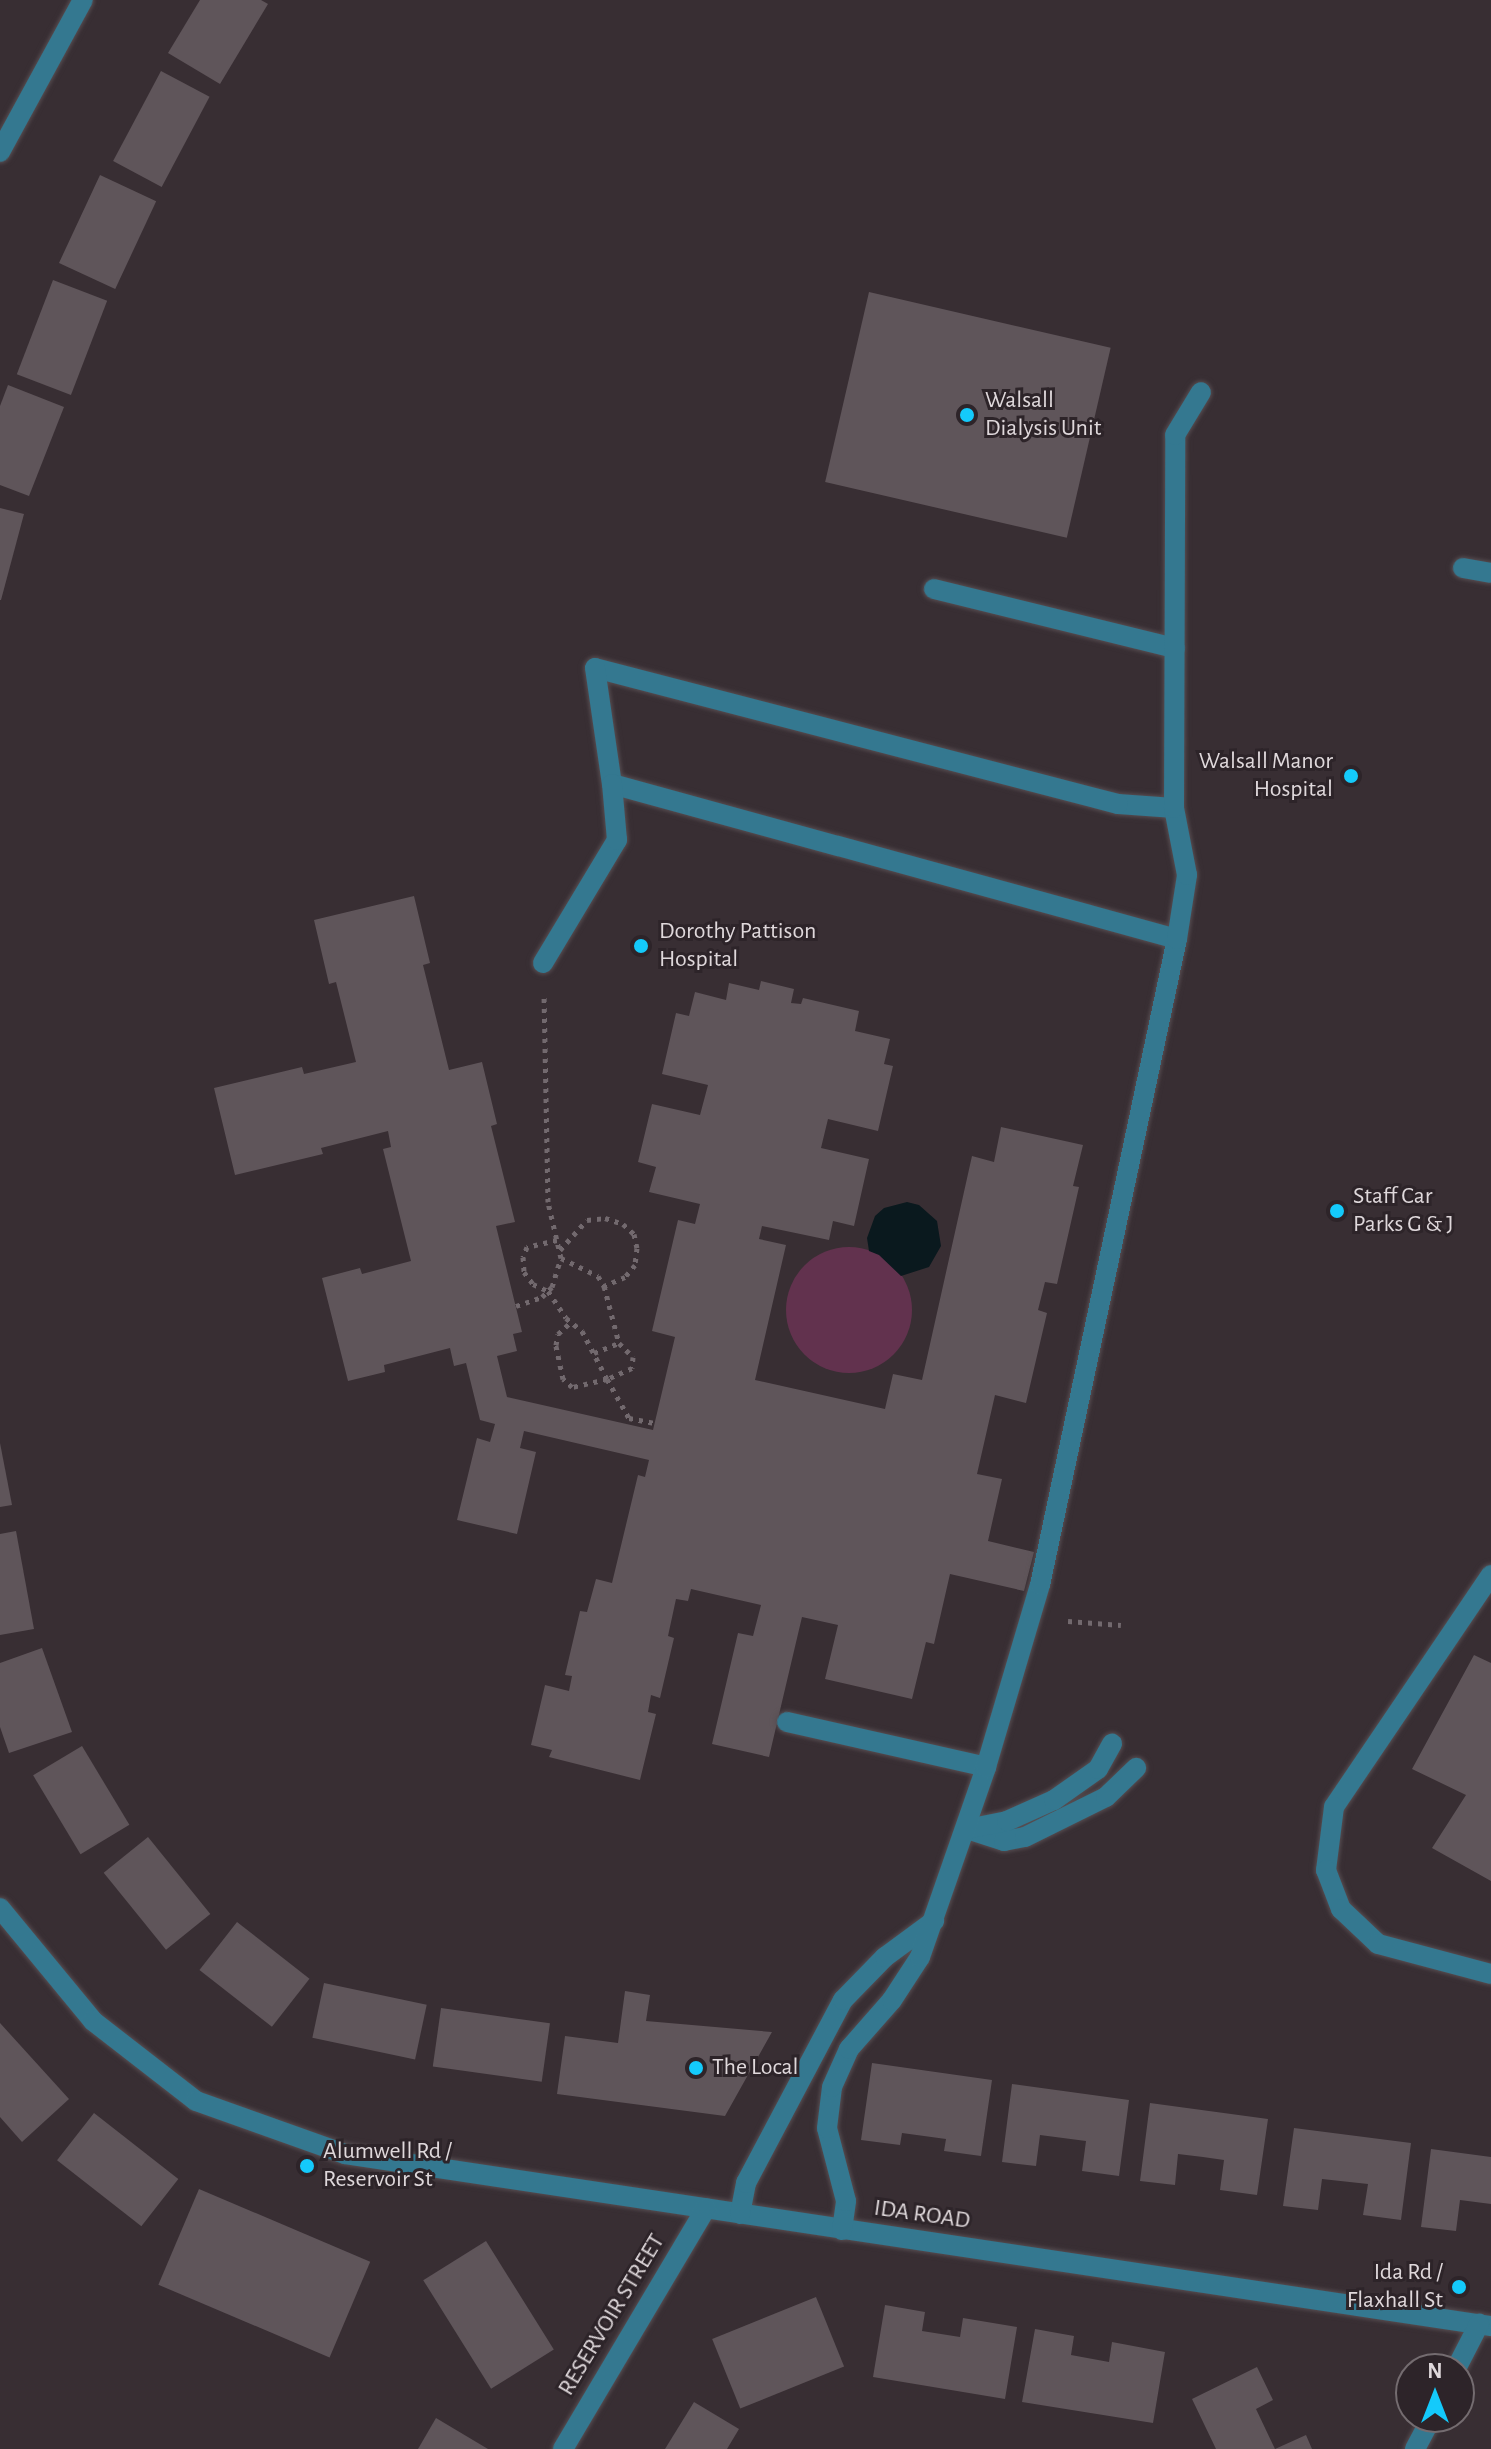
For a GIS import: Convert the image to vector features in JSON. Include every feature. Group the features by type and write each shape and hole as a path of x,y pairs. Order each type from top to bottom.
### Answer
{"street":[{"path":"0,152 83,0"},
{"path":"842,2230 846,2201 827,2128 832,2087 849,2049 908,1978 934,1921 986,1767 1040,1585 1177,939 1187,875 1174,808 1175,435 1201,392"},
{"path":"1463,568 1491,573"},
{"path":"934,589 1175,648"},
{"path":"543,963 617,840 595,668 1118,804 1174,808"},
{"path":"612,784 1177,939"},
{"path":"1491,1575 1334,1807 1326,1870 1341,1909 1378,1944 1491,1974"},
{"path":"787,1722 986,1767"},
{"path":"967,1829 1007,1821 1054,1800 1098,1769 1112,1744"},
{"path":"967,1829 1004,1841 1025,1837 1106,1797 1136,1768"},
{"name":"IDA ROAD","path":"0,1908 93,2021 196,2101 345,2154 1485,2325"},
{"path":"740,2214 746,2183 843,2000 885,1957 934,1921"},
{"name":"RESERVOIR STREET","path":"563,2449 706,2208"},
{"path":"1467,2353 1485,2325"}],"path":[{"path":"516,1306 548,1291 561,1258 548,1202 543,963"},
{"path":"559,1250 587,1220 605,1218 623,1224 634,1234 637,1248 635,1265 625,1277 604,1286"},
{"path":"557,1240 527,1247 523,1257 524,1272 533,1284 548,1291 571,1322 582,1331 629,1418 655,1423"},
{"path":"561,1258 598,1276 604,1286 619,1343 633,1357 632,1368 607,1379 572,1387 563,1379 556,1345 558,1334 571,1322"},
{"path":"594,1354 619,1343"}],"shaded area":[{"path":"907,1202 919,1205 937,1221 941,1246 929,1267 901,1276 879,1255 869,1251 867,1238 875,1216 884,1208"},
{"path":"849,1247 873,1252 893,1266 907,1286 912,1310 907,1334 893,1354 873,1368 849,1373 825,1368 805,1354 791,1334 786,1310 791,1286 805,1266 825,1252"}],"building":[{"path":"200,0 261,0 268,4 220,84 168,53"},
{"path":"161,71 210,97 162,187 113,161"},
{"path":"100,175 156,201 115,289 59,263"},
{"path":"53,280 107,301 71,395 17,374"},
{"name":"Walsall Dialysis Unit","path":"869,292 1111,348 1067,538 825,482"},
{"path":"8,385 64,407 29,496 0,485 0,406"},
{"path":"0,508 24,514 1,600 0,600"},
{"path":"414,896 430,963 423,965 449,1070 482,1062 497,1124 491,1126 515,1222 496,1226 522,1332 513,1334 517,1351 497,1356 507,1397 653,1430 675,1337 652,1331 678,1220 695,1224 700,1204 649,1192 656,1167 638,1162 652,1104 700,1115 708,1085 662,1074 676,1013 689,1016 695,992 726,1000 729,983 759,990 761,981 794,989 791,1003 801,1004 803,998 859,1011 855,1031 890,1039 884,1064 893,1066 878,1131 828,1119 821,1148 869,1159 854,1226 833,1221 829,1240 762,1226 759,1239 786,1245 755,1380 885,1409 893,1374 922,1380 972,1156 994,1162 1001,1127 1083,1145 1073,1186 1079,1187 1057,1284 1045,1282 1038,1310 1047,1313 1026,1403 995,1395 977,1474 1002,1479 988,1541 1034,1552 1024,1591 950,1574 934,1644 926,1642 912,1699 825,1679 838,1625 802,1617 769,1757 712,1744 738,1633 753,1636 761,1605 691,1589 688,1601 676,1599 668,1636 674,1638 660,1698 651,1695 648,1712 656,1714 640,1780 549,1757 552,1750 531,1745 545,1685 569,1691 572,1676 565,1675 580,1611 587,1612 596,1579 612,1583 638,1475 645,1477 649,1460 524,1431 520,1448 536,1452 517,1534 457,1520 477,1438 490,1442 495,1424 480,1420 466,1363 454,1366 450,1348 384,1365 385,1372 348,1381 322,1278 360,1268 362,1274 411,1261 383,1149 391,1147 388,1131 321,1148 323,1154 235,1175 214,1088 302,1067 304,1074 356,1062 336,982 329,984 314,920"},
{"path":"0,1443 12,1505 0,1507"},
{"path":"16,1531 34,1629 0,1635 0,1534"},
{"path":"42,1648 72,1732 9,1753 0,1727 0,1663"},
{"path":"1474,1655 1491,1663 1491,1881 1432,1848 1466,1795 1412,1769"},
{"path":"82,1746 129,1825 81,1854 33,1775"},
{"path":"148,1837 210,1914 166,1950 104,1873"},
{"path":"237,1922 309,1979 272,2027 199,1970"},
{"path":"324,1983 427,2005 415,2060 312,2038"},
{"name":"The Local","path":"625,1991 650,1995 646,2021 772,2032 725,2116 557,2094 565,2036 618,2043"},
{"path":"441,2008 550,2023 542,2082 433,2066"},
{"path":"0,2023 69,2099 22,2142 0,2117"},
{"path":"872,2063 992,2080 981,2156 944,2151 946,2139 902,2133 900,2145 861,2140"},
{"path":"1012,2084 1129,2100 1119,2176 1082,2171 1086,2141 1040,2135 1036,2166 1002,2162"},
{"path":"1150,2103 1268,2119 1257,2195 1220,2190 1224,2160 1178,2154 1175,2185 1140,2181"},
{"path":"94,2113 178,2179 141,2226 57,2160"},
{"path":"1294,2128 1411,2143 1401,2220 1363,2215 1368,2184 1322,2179 1318,2210 1283,2206"},
{"path":"1431,2149 1491,2157 1491,2204 1460,2200 1456,2231 1421,2227"},
{"path":"199,2189 370,2262 330,2357 158,2285"},
{"path":"486,2241 554,2350 491,2389 423,2280"},
{"path":"816,2297 844,2367 740,2408 712,2339"},
{"path":"885,2305 925,2312 922,2331 960,2337 963,2318 1017,2327 1005,2399 873,2377"},
{"path":"1035,2329 1074,2336 1071,2355 1109,2362 1112,2342 1165,2352 1153,2423 1022,2402"},
{"path":"1257,2367 1273,2400 1256,2409 1275,2449 1216,2449 1192,2399"},
{"path":"694,2402 739,2429 727,2449 665,2449"},
{"path":"436,2418 488,2449 418,2449"},
{"path":"1306,2435 1312,2449 1275,2449"}],"place":[{"name":"Walsall Dialysis Unit","path":"967,415"},
{"name":"Walsall Manor Hospital","path":"1351,776"},
{"name":"Dorothy Pattison Hospital","path":"641,946"},
{"name":"Staff Car Parks G & J","path":"1337,1211"},
{"name":"The Local","path":"696,2068"},
{"name":"Alumwell Rd / Reservoir St","path":"307,2166"},
{"name":"Ida Rd / Flaxhall St","path":"1459,2287"}]}
